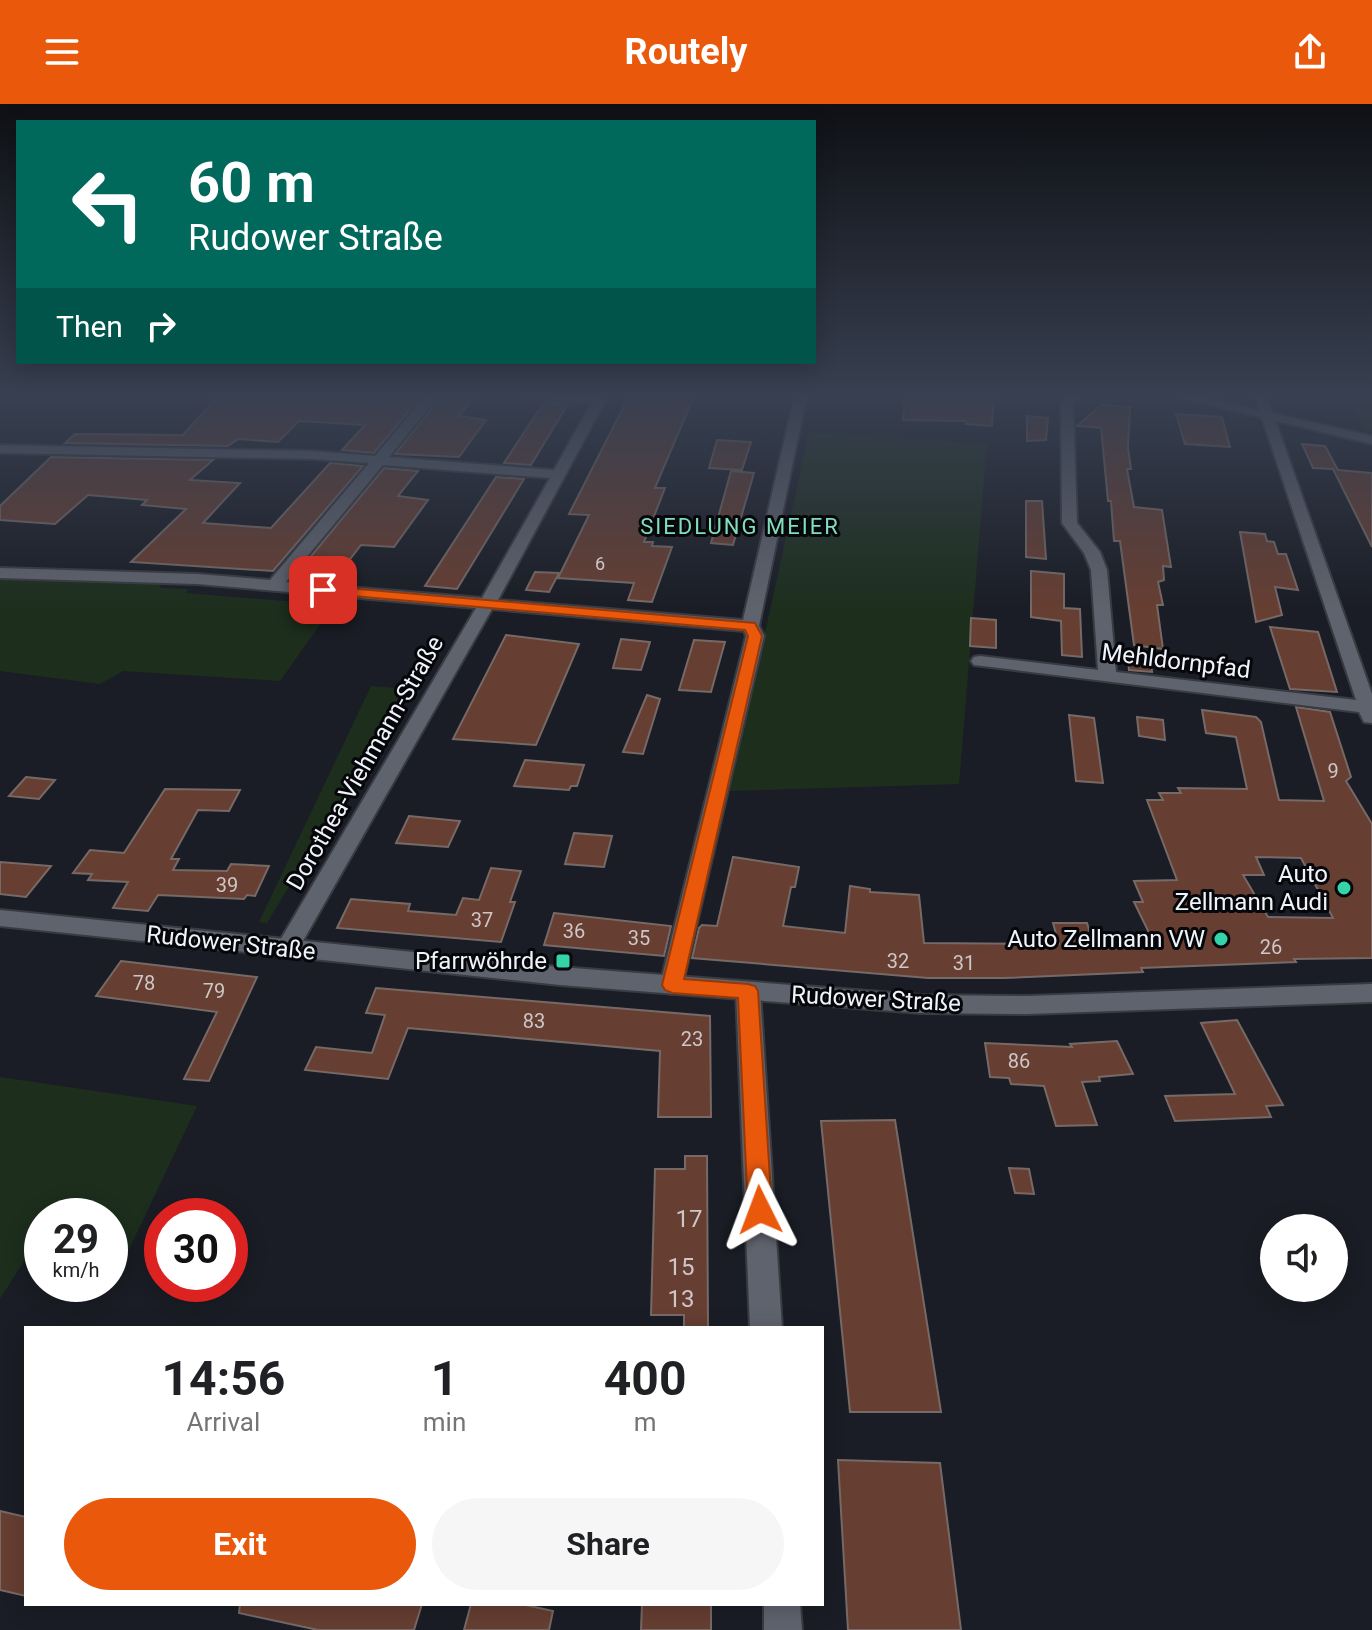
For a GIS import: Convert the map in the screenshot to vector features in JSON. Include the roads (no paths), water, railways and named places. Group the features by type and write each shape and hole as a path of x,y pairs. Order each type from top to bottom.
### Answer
{"street":[{"path":"275,585 376,465"},
{"path":"446,465 558,474"},
{"name":"Dorothea-Viehmann-Straße","path":"287,949 486,605 563,465"},
{"path":"672,985 755,636 750,626 785,465"},
{"path":"1069,465 1070,523 1092,552 1099,570 1107,676"},
{"path":"1285,465 1343,629 1369,714"},
{"path":"0,573 174,578 275,585 750,626"},
{"name":"Mehldornpfad","path":"980,661 1369,714"},
{"name":"Rudower Straße","path":"0,918 672,985 920,1004 1013,1005 1372,993"},
{"path":"748,991 766,1326"},
{"path":"782,1606 783,1630"}],"place":[{"name":"Auto Zellmann Audi","path":"1344,888"},
{"name":"Auto Zellmann VW","path":"1221,939"},
{"name":"Pfarrwöhrde","path":"563,961"}],"district":[{"name":"SIEDLUNG MEIER","path":"740,526"}]}
